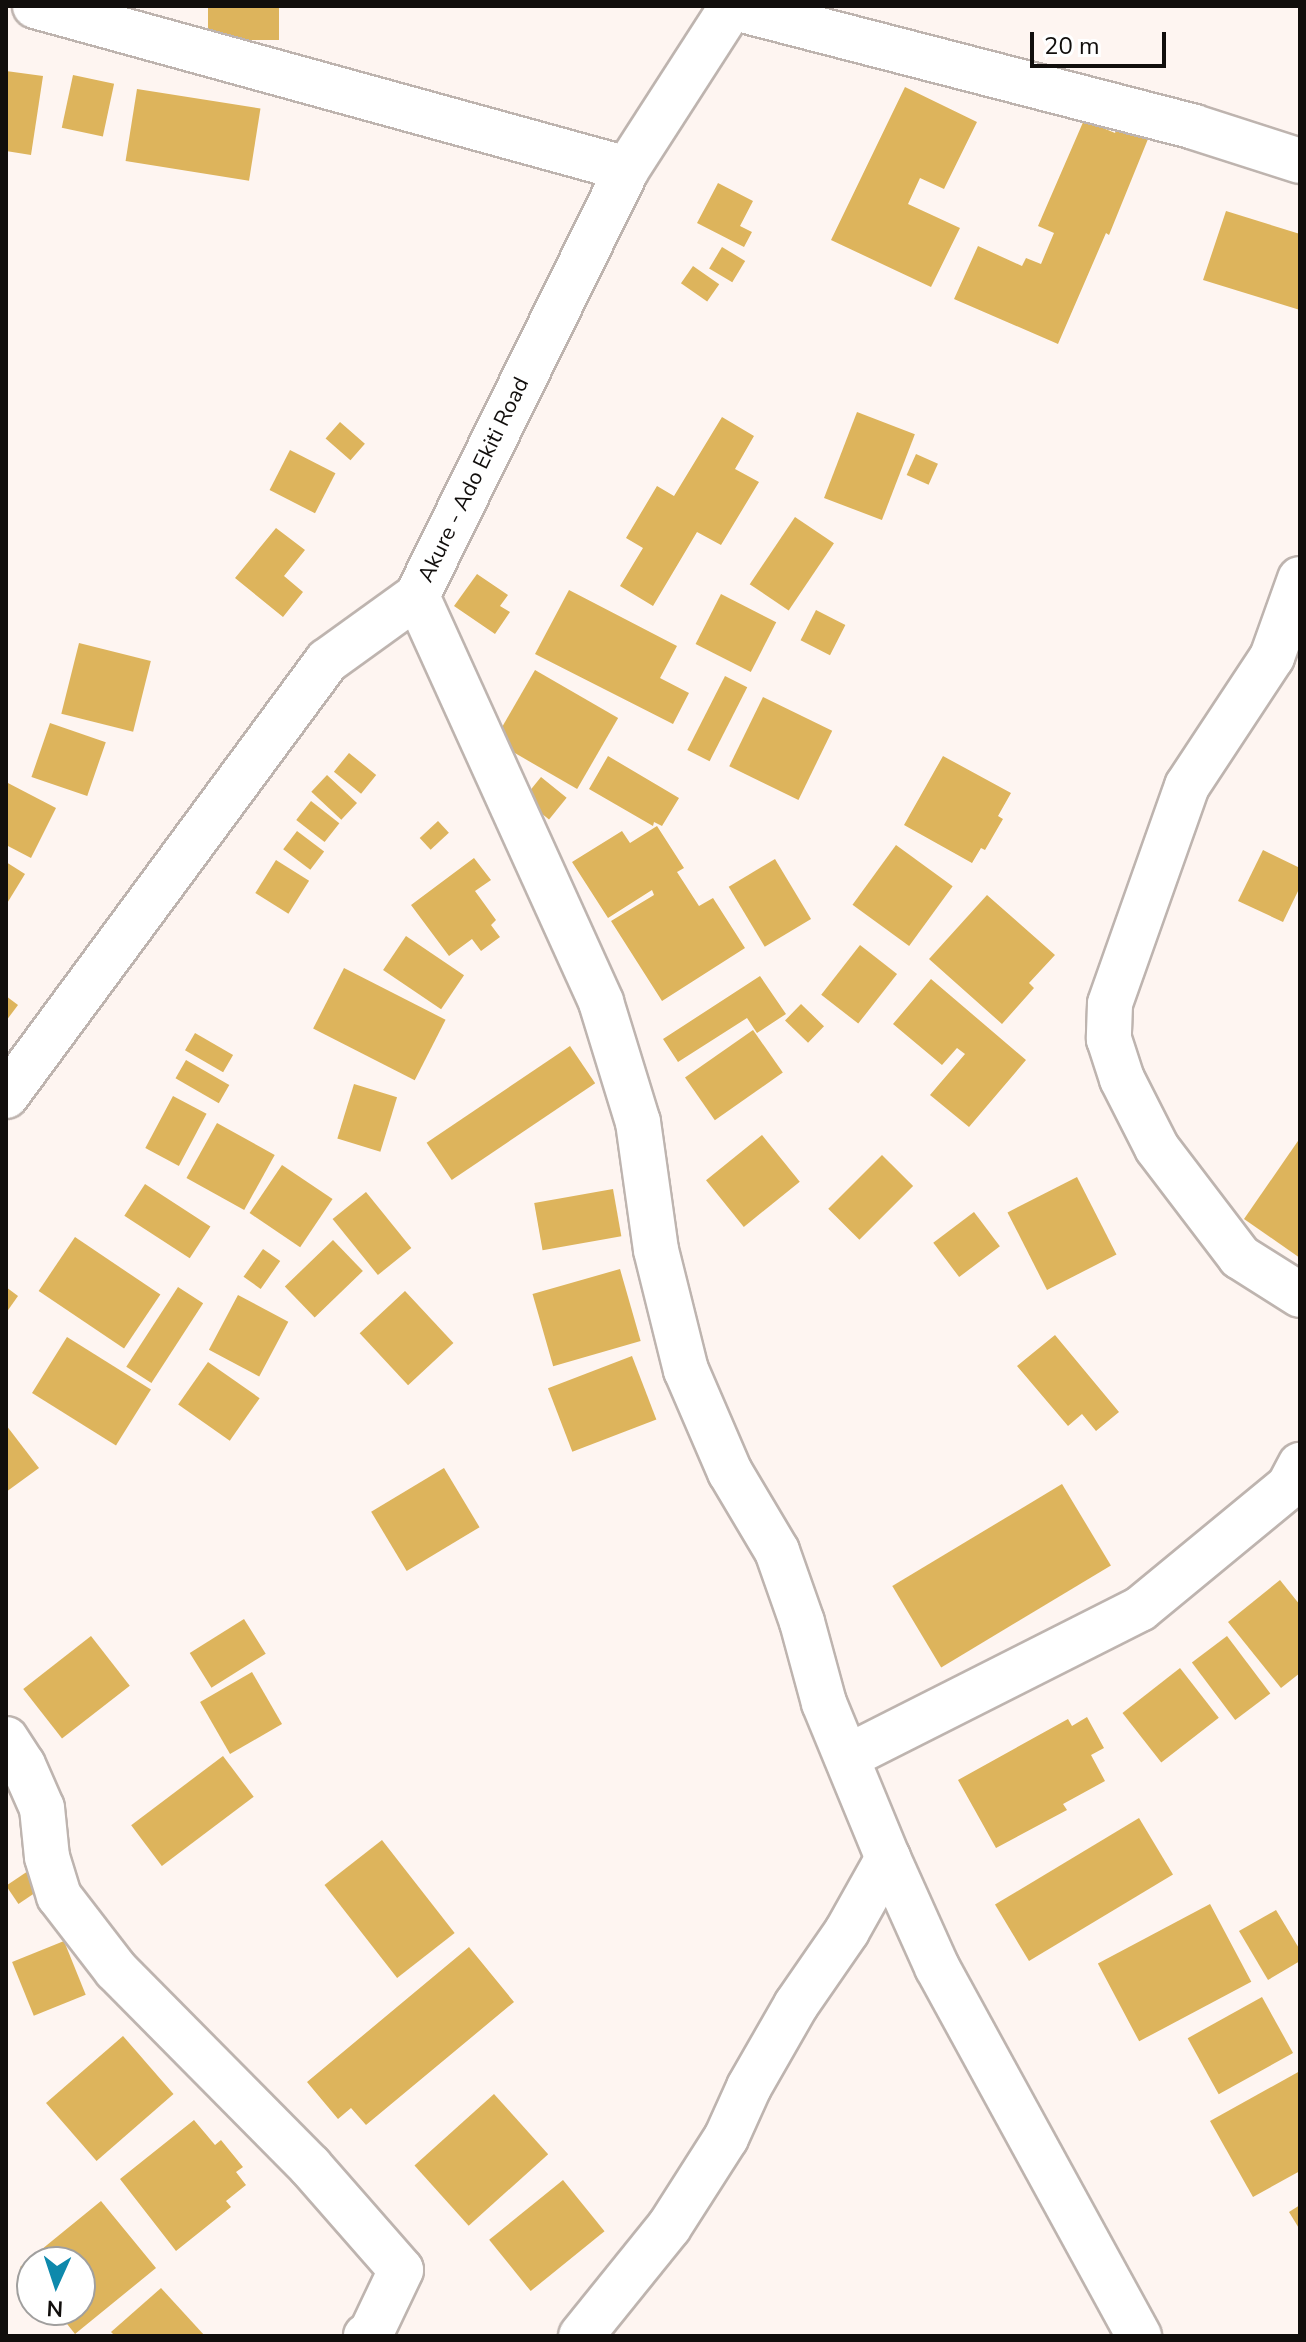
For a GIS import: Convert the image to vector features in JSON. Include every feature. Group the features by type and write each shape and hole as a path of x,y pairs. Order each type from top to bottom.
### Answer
{"street":[{"path":"35,6 627,169"},
{"path":"731,7 1194,127 1300,161"},
{"name":"Akure - Ado Ekiti Road","path":"6,1096 327,661 417,596 627,169 731,7"},
{"path":"1300,579 1286,662 1187,786 1110,1004 1109,1039 1122,1079 1157,1148 1240,1257 1300,1295"},
{"path":"417,596 601,1002 638,1122 656,1250 686,1370 730,1472 777,1551 802,1622 824,1703 888,1858 937,1967 1139,2336"},
{"path":"847,1757 1140,1609 1296,1483"},
{"path":"6,1739 23,1765 42,1808 47,1857 59,1896 116,1970 310,2166 401,2270 371,2333 366,2336"},
{"path":"581,2336 669,2227 726,2138 749,2087 796,2005 847,1931 888,1858"}],"building":[{"path":"208,6 279,6 279,40 208,40"},
{"path":"6,71 43,76 31,155 6,151"},
{"path":"73,75 114,84 103,137 62,128"},
{"path":"905,87 977,122 944,189 920,178 908,204 960,228 931,287 831,240"},
{"path":"137,89 260,109 249,181 126,161"},
{"path":"1084,120 1115,133 1118,126 1148,139 1109,235 1106,233 1058,344 954,299 978,246 1022,266 1026,258 1041,264 1054,233 1038,226"},
{"path":"718,183 753,201 740,226 752,232 744,247 697,223"},
{"path":"1226,211 1300,234 1300,310 1203,280"},
{"path":"722,247 745,261 732,282 709,268"},
{"path":"693,266 719,284 707,302 681,283"},
{"path":"857,412 915,434 882,520 824,498"},
{"path":"722,417 754,436 735,469 759,482 721,545 697,532 653,606 620,586 643,548 626,538 657,486 674,496"},
{"path":"340,422 365,444 350,460 326,439"},
{"path":"290,450 335,473 315,513 270,490"},
{"path":"916,454 938,464 929,485 907,475"},
{"path":"795,517 834,543 789,610 750,584"},
{"path":"276,528 305,550 284,576 303,592 283,617 235,578"},
{"path":"477,574 508,595 500,606 510,612 495,634 454,606"},
{"path":"569,590 677,646 660,678 689,693 673,724 535,654"},
{"path":"721,594 776,622 751,672 696,644"},
{"path":"816,610 845,625 830,655 801,640"},
{"path":"79,643 151,661 133,732 61,714"},
{"path":"535,670 618,718 577,789 494,741"},
{"path":"725,676 747,687 710,761 687,750"},
{"path":"763,697 832,731 798,800 729,766"},
{"path":"50,723 106,742 87,796 31,777"},
{"path":"349,753 376,775 361,794 334,772"},
{"path":"608,756 679,798 662,826 654,822 653,826 589,789"},
{"path":"943,756 1011,793 998,816 1003,819 985,850 981,848 972,863 904,825"},
{"path":"327,775 357,803 341,820 311,792"},
{"path":"541,777 567,798 549,820 523,799"},
{"path":"6,782 56,808 31,858 6,845"},
{"path":"311,801 339,823 325,842 296,820"},
{"path":"438,821 449,833 431,850 420,838"},
{"path":"657,826 684,868 677,872 699,906 713,898 745,948 662,1001 611,921 654,895 652,890 608,918 572,862 622,831 630,843"},
{"path":"297,831 324,851 310,870 283,849"},
{"path":"896,845 953,886 909,946 853,905"},
{"path":"1263,850 1300,868 1300,887 1283,922 1238,901"},
{"path":"474,858 491,880 475,891 496,920 491,925 500,937 481,951 472,939 449,956 411,905"},
{"path":"775,859 811,919 765,947 729,887"},
{"path":"276,860 309,881 288,914 255,893"},
{"path":"6,862 25,874 6,905"},
{"path":"987,895 1055,955 1029,983 1034,988 1002,1024 929,959"},
{"path":"406,936 464,975 441,1009 383,970"},
{"path":"860,945 897,974 858,1024 821,995"},
{"path":"344,968 446,1020 415,1080 313,1029"},
{"path":"760,976 786,1014 757,1033 747,1018 678,1062 663,1039"},
{"path":"931,979 1026,1060 969,1127 930,1095 965,1054 957,1048 942,1065 893,1024"},
{"path":"6,996 18,1005 6,1021"},
{"path":"801,1004 824,1026 808,1043 785,1021"},
{"path":"753,1030 783,1073 715,1120 685,1078"},
{"path":"195,1033 233,1055 223,1072 185,1050"},
{"path":"570,1046 595,1083 452,1180 427,1143"},
{"path":"186,1060 229,1085 219,1103 176,1078"},
{"path":"354,1084 397,1097 380,1152 337,1139"},
{"path":"173,1096 207,1114 179,1166 145,1148"},
{"path":"217,1123 275,1155 244,1210 186,1178"},
{"path":"762,1135 800,1182 744,1227 706,1180"},
{"path":"1300,1138 1300,1258 1244,1219"},
{"path":"882,1155 913,1186 859,1240 828,1209"},
{"path":"282,1165 333,1199 300,1247 250,1213"},
{"path":"1077,1177 1116,1255 1047,1290 1008,1212"},
{"path":"145,1184 210,1226 190,1258 124,1216"},
{"path":"613,1189 621,1236 543,1250 534,1203"},
{"path":"366,1192 411,1248 378,1275 333,1219"},
{"path":"974,1212 1000,1246 959,1277 933,1243"},
{"path":"75,1237 160,1295 124,1348 39,1291"},
{"path":"333,1240 363,1271 315,1317 285,1287"},
{"path":"263,1249 280,1261 261,1289 243,1277"},
{"path":"620,1269 641,1341 553,1366 533,1294"},
{"path":"6,1287 18,1296 6,1313"},
{"path":"178,1287 203,1303 151,1383 126,1367"},
{"path":"405,1291 453,1343 408,1385 360,1333"},
{"path":"238,1295 288,1322 259,1377 209,1350"},
{"path":"1055,1335 1119,1412 1096,1431 1082,1414 1068,1426 1017,1366"},
{"path":"67,1337 151,1389 116,1445 32,1393"},
{"path":"632,1356 656,1419 572,1452 548,1388"},
{"path":"208,1362 260,1398 230,1441 178,1405"},
{"path":"6,1425 39,1468 6,1492"},
{"path":"444,1468 480,1527 407,1571 371,1512"},
{"path":"1062,1484 1111,1565 941,1667 892,1586"},
{"path":"1280,1580 1300,1605 1300,1673 1281,1688 1228,1622"},
{"path":"244,1619 266,1654 211,1688 190,1653"},
{"path":"91,1636 130,1686 62,1739 23,1689"},
{"path":"1227,1636 1270,1694 1235,1720 1192,1662"},
{"path":"1180,1668 1219,1718 1161,1763 1122,1713"},
{"path":"252,1672 282,1724 230,1754 200,1702"},
{"path":"1087,1717 1104,1748 1091,1755 1105,1781 1063,1804 1067,1810 996,1848 958,1780 1068,1719 1072,1726"},
{"path":"223,1756 254,1797 162,1866 131,1825"},
{"path":"1139,1818 1173,1875 1029,1961 995,1905"},
{"path":"382,1840 455,1933 397,1978 324,1885"},
{"path":"31,1869 43,1887 18,1904 6,1886"},
{"path":"1210,1904 1251,1982 1139,2041 1098,1964"},
{"path":"1276,1910 1300,1950 1300,1961 1268,1980 1239,1931"},
{"path":"64,1941 86,1995 34,2016 12,1962"},
{"path":"469,1947 514,2002 366,2125 351,2108 338,2119 307,2082"},
{"path":"1262,1997 1293,2053 1219,2094 1188,2038"},
{"path":"123,2036 174,2094 97,2161 46,2103"},
{"path":"1300,2071 1300,2171 1253,2197 1210,2121"},
{"path":"494,2094 548,2154 469,2226 414,2166"},
{"path":"194,2120 215,2145 221,2140 243,2167 236,2172 246,2185 226,2201 231,2207 176,2251 120,2179"},
{"path":"563,2180 605,2231 531,2291 489,2240"},
{"path":"101,2201 156,2268 96,2317 96,2246 46,2246"},
{"path":"1300,2205 1300,2230 1289,2212"},
{"path":"161,2288 205,2336 115,2336 111,2332"},
{"path":"69,2326 85,2326 75,2334"}]}
